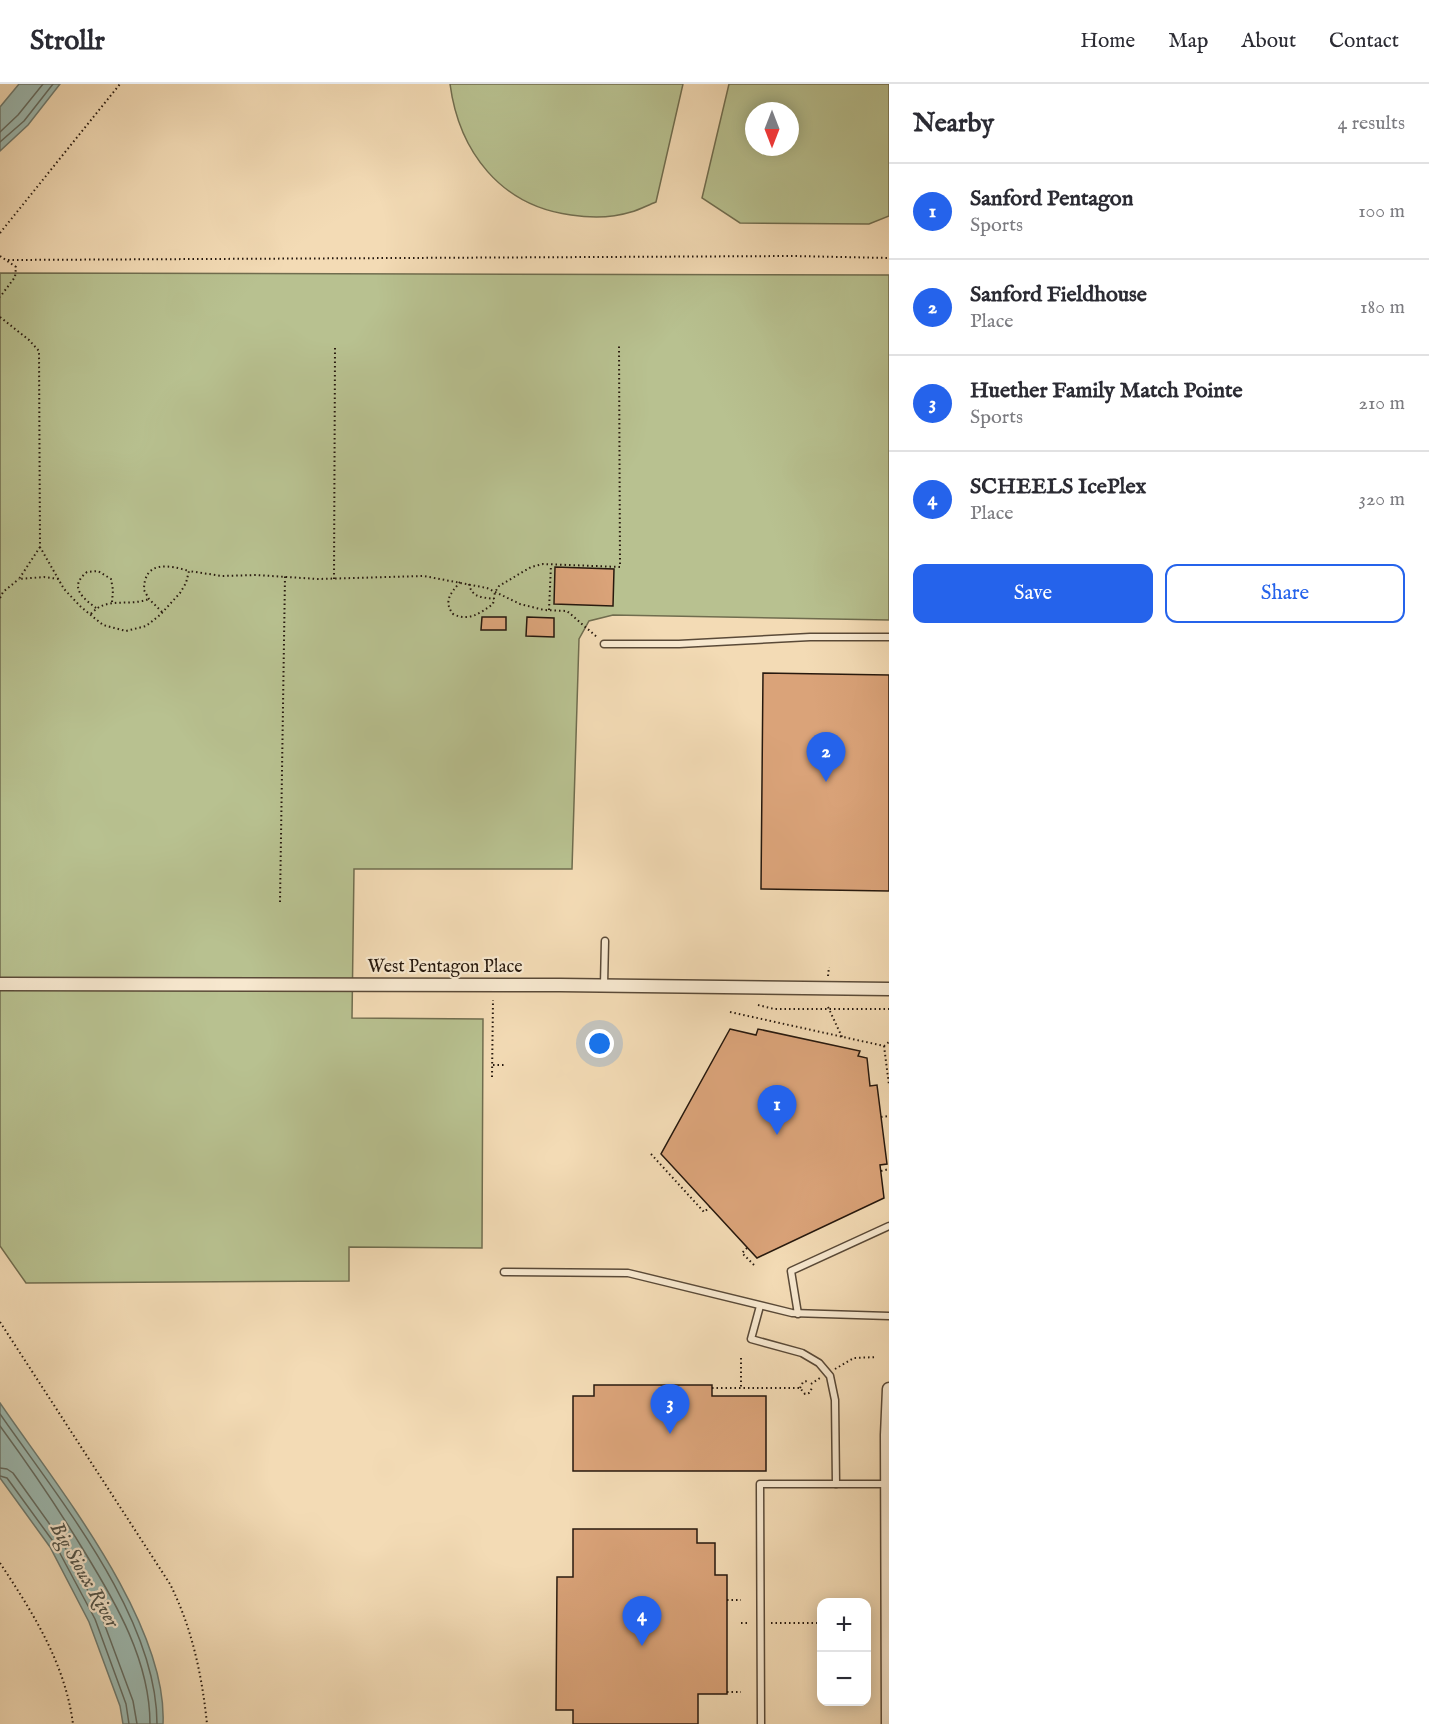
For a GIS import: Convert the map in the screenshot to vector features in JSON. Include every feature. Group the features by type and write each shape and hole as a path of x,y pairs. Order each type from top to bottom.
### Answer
{"street":[{"name":"West Pentagon Place","path":"0,984 889,989"},
{"path":"888,1724 889,1389"}],"lane":[{"path":"604,644 679,644 810,637 889,637"},
{"path":"604,986 605,941"},
{"path":"798,1314 791,1270 889,1226"},
{"path":"504,1272 628,1273 798,1314 889,1316"},
{"path":"760,1306 751,1339 802,1353 819,1363 833,1384 836,1484"},
{"path":"761,1724 760,1484 888,1484"}],"path":[{"path":"0,233 120,84"},
{"path":"0,256 16,267 15,277 0,297"},
{"path":"8,260 795,256 889,258"},
{"path":"0,317 39,351 40,548 64,589 103,625 126,632 146,626 162,612 186,584 189,571"},
{"path":"459,582 448,599 448,604 453,614 464,618 493,604 495,592 499,586 522,571 543,564 620,567 619,346"},
{"path":"334,579 335,348"},
{"path":"0,598 3,592 19,579 40,548"},
{"path":"549,610 551,564"},
{"path":"162,612 149,599 144,590 144,583 153,569 170,566 222,576 334,579 424,576 469,584 495,592 520,604 567,611 604,644"},
{"path":"96,608 79,592 80,581 87,572 98,571 108,575 113,583 112,602"},
{"path":"280,902 285,576"},
{"path":"19,579 44,577 59,579"},
{"path":"469,584 470,592 494,599"},
{"path":"78,603 84,598"},
{"path":"90,615 96,608 112,602 132,604 149,599"},
{"path":"828,976 829,968"},
{"path":"492,1077 493,1000"},
{"path":"758,1005 774,1009 889,1009"},
{"path":"828,1008 842,1037"},
{"path":"730,1012 884,1046"},
{"path":"884,1046 889,1042"},
{"path":"884,1046 889,1085"},
{"path":"492,1065 505,1065"},
{"path":"881,1117 889,1116"},
{"path":"651,1154 704,1212 710,1207"},
{"path":"881,1171 889,1169"},
{"path":"747,1248 742,1253 755,1266"},
{"path":"0,1322 170,1584 186,1619 194,1648 202,1684 207,1724"},
{"path":"800,1388 805,1394 809,1393 811,1386 854,1358 877,1357"},
{"path":"741,1358 741,1388"},
{"path":"800,1388 803,1382 807,1381"},
{"path":"712,1388 800,1388"},
{"path":"0,1563 25,1601 54,1655 63,1677 73,1724"},
{"path":"727,1600 741,1600"},
{"path":"741,1623 817,1623"},
{"path":"727,1692 741,1692"}],"green space":[{"path":"450,84 683,84 656,202 624,214 594,217 546,210 524,200 504,188 474,153 455,109"},
{"path":"729,84 889,84 889,216 869,224 740,223 702,198"},
{"path":"0,273 889,275 889,620 613,615 589,621 579,639 572,869 354,869 352,1018 483,1019 482,1248 349,1247 349,1281 26,1283 0,1246"}],"water":[{"path":"19,84 60,84 28,125 0,151 0,107"},
{"name":"Big Sioux River","path":"0,1403 78,1514 128,1599 148,1642 160,1684 163,1724 123,1724 120,1706 89,1622 50,1547 0,1478"}],"building":[{"path":"555,567 614,569 613,606 554,604"},
{"path":"482,617 506,617 506,630 481,630"},
{"path":"527,617 554,618 554,637 526,636"},
{"path":"763,673 889,675 889,891 761,889"},
{"path":"730,1029 756,1035 758,1029 860,1051 858,1056 867,1058 870,1086 877,1085 887,1164 880,1165 884,1198 757,1258 661,1154"},
{"path":"594,1385 712,1385 712,1396 766,1396 766,1471 573,1471 573,1396 594,1396"},
{"path":"573,1529 697,1529 697,1543 715,1543 715,1575 727,1575 727,1694 698,1694 698,1724 573,1724 573,1710 556,1710 557,1577 573,1577"}],"place":[{"name":"Sanford Fieldhouse","path":"826,782"},
{"name":"Sanford Pentagon","path":"777,1135"},
{"name":"Huether Family Match Pointe","path":"670,1434"},
{"name":"SCHEELS IcePlex","path":"642,1646"}]}
